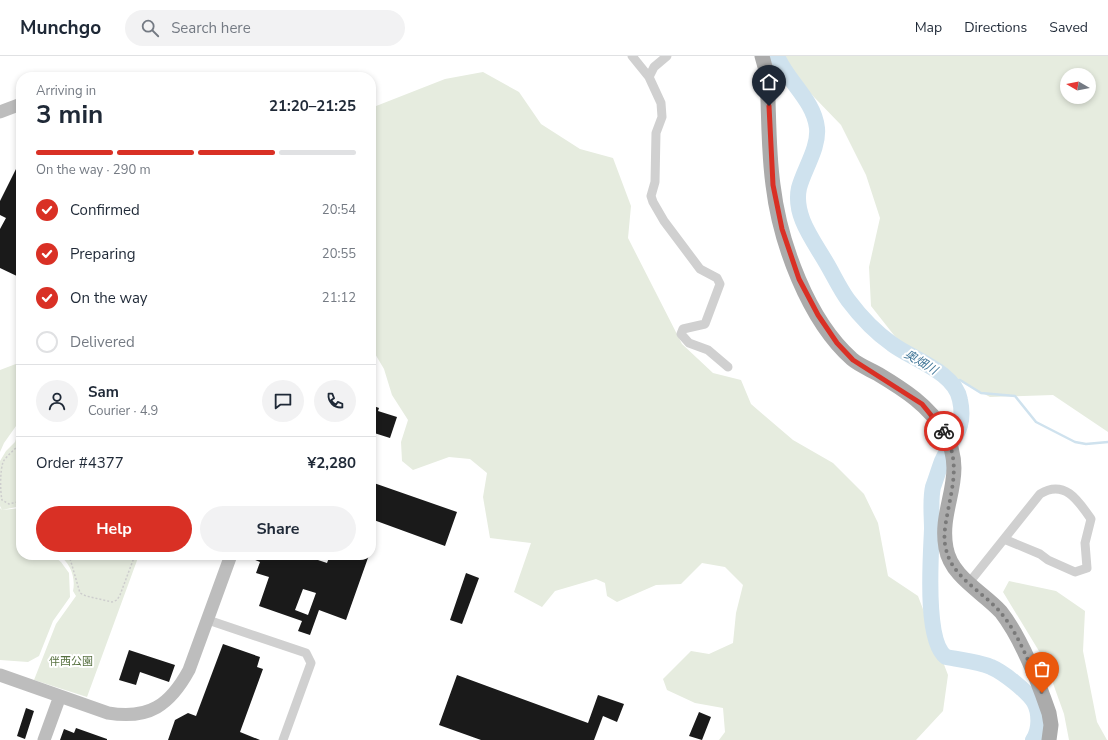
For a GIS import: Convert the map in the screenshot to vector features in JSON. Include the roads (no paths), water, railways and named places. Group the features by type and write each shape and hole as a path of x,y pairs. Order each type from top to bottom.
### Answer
{"main road":[{"path":"762,56 767,74 773,185 782,229 799,279 818,315 837,343 853,360 922,404 943,430 950,443 954,456 955,474 944,532 946,550 955,568 968,584 1000,612 1014,633 1050,713 1051,725 1049,740"}],"street":[{"path":"632,56 649,77 661,103 662,117 656,134 655,182 651,196 653,202 664,221 700,269 717,278 720,284 706,324 683,329 681,334 689,343 708,350 728,367"},
{"path":"649,77 654,66 667,56"},
{"path":"0,112 16,106"},
{"path":"968,584 1004,539 1040,494 1048,489 1057,488 1067,490 1091,518 1085,543 1087,568 1075,572 1048,560 1040,554 1004,539"},
{"path":"0,675 108,713 124,716 142,713 158,707 172,697 181,685 189,670 229,560"},
{"path":"208,620 306,653 311,663 283,740"},
{"path":"44,740 60,696"}],"waterway":[{"name":"奥畑川","path":"777,56 781,65 811,108 817,128 814,151 799,188 799,208 806,228 845,296 863,318 900,350 942,374 956,390 960,400 960,426 942,461 933,487 931,508 932,529 930,597 934,634 939,648 946,657 981,663 996,669 1026,693 1034,702 1038,716 1037,731 1033,740"},
{"path":"951,382 960,380 981,393 1015,396 1036,422 1075,442 1086,444 1108,442"}],"park label":[{"name":"伴西公園","path":"71,661"}]}
